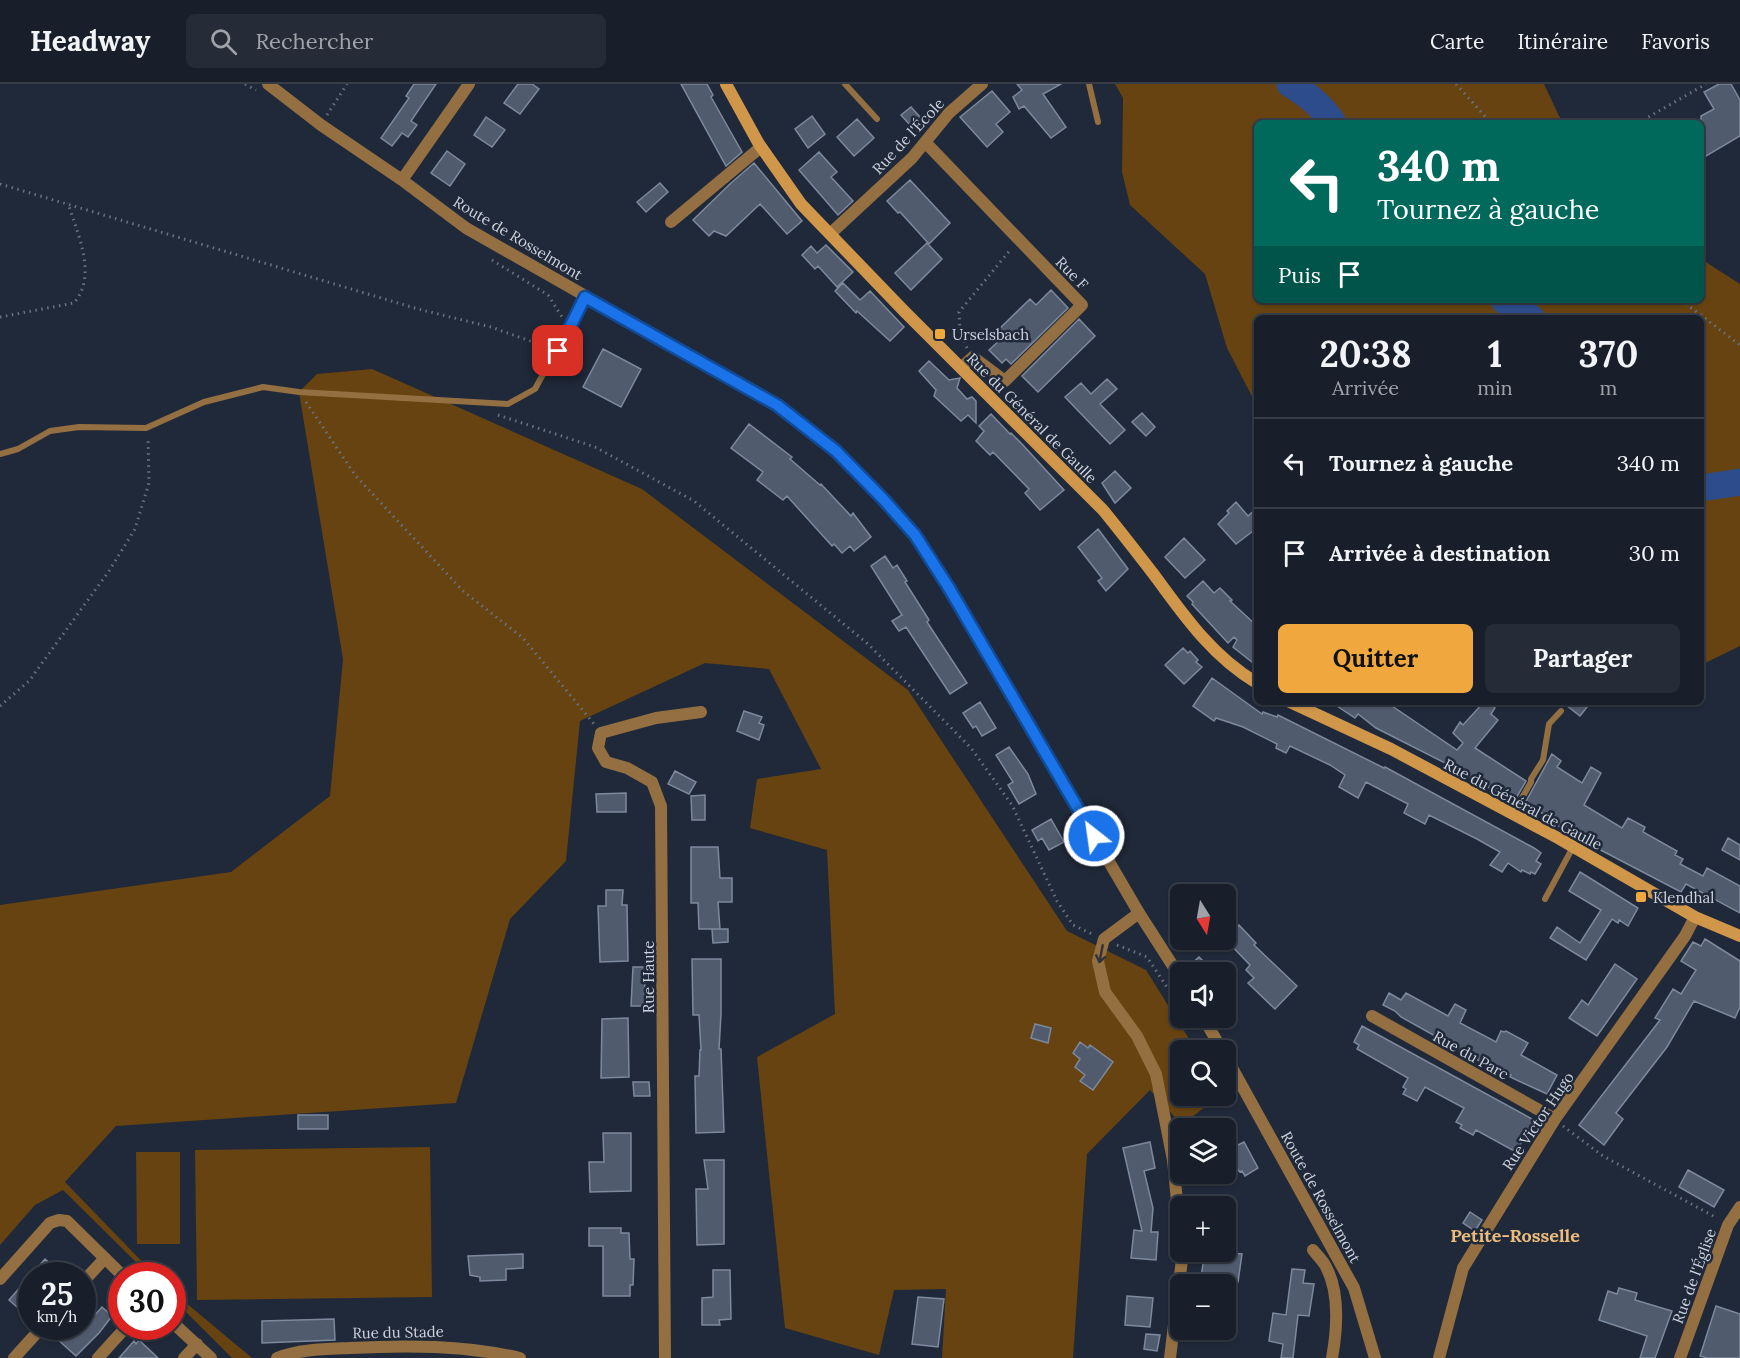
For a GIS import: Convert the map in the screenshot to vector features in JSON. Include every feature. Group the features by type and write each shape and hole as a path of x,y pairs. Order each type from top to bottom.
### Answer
{"main road":[{"name":"Rue du Général de Gaulle","path":"726,84 761,147 801,204 1103,510 1193,628 1223,658 1254,681"},
{"name":"Rue du Général de Gaulle","path":"1296,705 1390,749 1573,846 1695,917 1740,936"}],"street":[{"name":"Route de Rosselmont","path":"268,84 466,228 777,405 836,451 915,535 949,588 1139,913 1170,962"},
{"path":"402,180 469,84"},
{"name":"Rue de l'École","path":"830,234 926,143 949,113 982,84"},
{"name":"Rue F","path":"926,143 1082,305 1005,381 973,357"},
{"path":"671,222 761,147"},
{"path":"962,368 973,357"},
{"path":"601,733 656,718 701,712"},
{"name":"Rue Haute","path":"601,733 598,748 606,762 627,768 652,782 662,806 665,1358"},
{"path":"1139,913 1104,939 1098,961 1105,992 1137,1036 1156,1074 1173,1160 1176,1196"},
{"name":"Rue Victor Hugo","path":"1439,1358 1463,1268 1555,1119 1685,936 1695,917"},
{"name":"Rue du Parc","path":"1372,1016 1555,1119"},
{"name":"Route de Rosselmont","path":"1236,1075 1354,1288 1375,1358"},
{"name":"Rue de l'Église","path":"1680,1358 1728,1224 1740,1207"},
{"path":"0,1279 50,1223 59,1220 67,1221 109,1262"},
{"path":"1313,1250 1326,1266 1333,1285 1336,1314 1332,1358"},
{"path":"96,1268 105,1258"},
{"path":"1170,1358 1182,1262"},
{"path":"186,1334 211,1358"},
{"path":"14,1358 30,1340"},
{"path":"98,1358 114,1340"},
{"path":"184,1358 197,1344"},
{"name":"Rue du Stade","path":"277,1358 320,1349 387,1346 444,1346 492,1351 520,1358"}],"lane":[{"path":"845,84 877,119"},
{"path":"1089,84 1098,122"},
{"path":"0,454 18,449 50,432 79,427 146,428 204,402 262,387 299,392 508,404 536,390 585,297"},
{"path":"1513,815 1543,760 1549,724 1561,711"},
{"path":"1545,899 1573,846"}],"path":[{"path":"321,124 347,84"},
{"path":"1456,84 1488,120"},
{"path":"1643,120 1706,84"},
{"path":"0,183 418,309 491,327 558,351"},
{"path":"0,317 74,303 80,296 86,266 68,203"},
{"path":"973,357 963,342 959,312 1020,241"},
{"path":"1685,303 1701,315"},
{"path":"1704,318 1740,345"},
{"path":"299,392 355,475 463,591 523,638 601,733"},
{"path":"495,414 595,447 694,501 868,644 971,748 1012,805 1057,901 1073,925 1147,957 1170,992"},
{"path":"0,706 29,681 109,571 135,529 149,483 149,447 146,428"},
{"path":"1555,1119 1603,1156 1728,1224"}],"shaded area":[{"path":"1115,84 1544,84 1562,120 1254,120 1254,303 1704,303 1704,261 1740,284 1740,646 1704,664 1704,315 1254,315 1254,400 1227,348 1205,274 1130,205 1122,172 1123,98"},
{"path":"372,369 642,489 908,690 1067,931 1146,970 1170,1008 1170,1028 1182,1028 1190,1040 1170,1040 1170,1106 1206,1106 1191,1118 1176,1118 1150,1090 1087,1154 1073,1358 942,1358 946,1289 894,1290 879,1355 785,1328 757,1057 835,1014 827,850 750,828 757,779 821,769 769,669 705,663 580,721 566,861 510,919 456,1103 116,1126 65,1182 142,1262 136,1262 63,1190 35,1205 0,1245 0,905 231,872 330,796 343,659 299,392 317,374"},
{"path":"430,1147 432,1297 197,1300 195,1150"},
{"path":"136,1152 180,1152 180,1244 137,1244"},
{"path":"186,1303 252,1358 232,1358 186,1312"}],"building":[{"path":"414,84 436,84 411,121 417,125 408,137 402,133 392,146 381,138 409,98 406,96"},
{"path":"518,84 532,84 539,89 520,114 504,103"},
{"path":"681,84 707,84 713,95 711,97 742,152 726,166"},
{"path":"1017,84 1061,84 1043,94 1066,127 1051,138 1024,106 1019,109 1013,97 1022,90"},
{"path":"1719,84 1731,84 1740,100 1740,136 1704,157 1704,120 1701,120 1701,116 1714,109 1704,92"},
{"path":"992,91 1010,112 996,124 1003,132 987,147 960,117"},
{"path":"911,107 920,117 911,126 901,115"},
{"path":"812,116 825,134 808,148 795,129"},
{"path":"486,117 505,130 492,147 474,135"},
{"path":"857,119 874,138 854,156 837,137"},
{"path":"447,151 465,164 450,186 431,173"},
{"path":"819,152 837,172 831,177 853,201 838,215 799,170"},
{"path":"754,163 802,221 787,234 760,204 726,236 714,231 709,236 693,220"},
{"path":"910,180 950,223 929,244 887,201"},
{"path":"660,183 668,192 646,212 637,202"},
{"path":"927,243 942,259 911,290 895,273"},
{"path":"826,245 853,272 837,287 818,266 815,269 802,255 811,246 817,253"},
{"path":"843,283 860,300 870,291 904,327 890,341 857,311 856,313 835,291"},
{"path":"1051,290 1068,308 1011,364 1006,359 1002,363 989,350 1001,339 995,333 1030,299 1036,305"},
{"path":"1079,319 1095,336 1038,392 1022,376"},
{"path":"603,349 641,369 621,407 583,387"},
{"path":"929,361 949,380 960,378 957,388 967,399 972,397 976,401 976,423 968,415 961,421 934,396 936,390 919,371"},
{"path":"1107,379 1117,389 1100,404 1125,430 1110,444 1065,397 1081,383 1091,394"},
{"path":"1142,413 1155,427 1146,436 1132,422"},
{"path":"991,414 1064,490 1040,510 1025,493 1029,489 993,452 990,455 976,441 984,431 979,426"},
{"path":"749,424 792,457 790,459 821,484 851,516 853,513 871,537 854,551 850,546 842,553 834,544 832,546 787,496 783,500 757,480 763,472 731,448"},
{"path":"1115,471 1131,488 1115,503 1102,483"},
{"path":"1236,502 1248,516 1254,511 1254,530 1236,544 1218,524 1229,513 1227,511"},
{"path":"1098,529 1128,569 1106,591 1098,581 1102,578 1078,547"},
{"path":"1184,538 1205,560 1185,578 1165,557"},
{"path":"885,556 893,568 897,565 929,620 927,622 967,683 950,694 906,627 899,631 892,621 902,615 871,566"},
{"path":"1203,581 1214,593 1220,588 1232,600 1230,601 1254,623 1254,664 1233,647 1237,640 1234,637 1228,643 1187,596"},
{"path":"1183,648 1188,653 1190,651 1202,667 1184,684 1165,665"},
{"path":"1212,678 1262,714 1263,712 1277,717 1278,715 1385,767 1534,848 1541,853 1536,861 1541,864 1535,874 1522,870 1521,872 1508,863 1502,872 1490,865 1500,852 1477,839 1429,815 1425,824 1404,813 1408,804 1366,782 1358,798 1339,787 1345,775 1330,765 1290,746 1286,753 1276,748 1277,744 1243,727 1216,718 1214,721 1193,706"},
{"path":"980,702 996,728 982,736 976,726 973,728 963,713"},
{"path":"1336,705 1390,705 1457,750 1463,743 1453,733 1460,722 1463,725 1481,705 1492,705 1495,708 1491,714 1498,720 1475,748 1526,781 1514,802 1451,766 1376,728 1358,714 1355,718"},
{"path":"1566,705 1589,705 1580,716"},
{"path":"744,711 762,717 759,723 764,725 759,740 737,731"},
{"path":"1009,747 1028,774 1036,794 1019,804 1008,785 1013,782 996,755"},
{"path":"1552,754 1561,761 1557,767 1582,783 1591,767 1601,773 1584,805 1622,828 1628,818 1645,827 1643,832 1677,851 1675,855 1683,859 1680,864 1703,876 1707,868 1740,886 1740,913 1686,884 1681,892 1591,845 1543,817 1545,815 1525,803"},
{"path":"675,771 696,782 689,794 668,784"},
{"path":"626,793 626,812 597,812 596,794"},
{"path":"705,795 705,820 692,820 691,796"},
{"path":"1051,819 1064,842 1049,850 1042,838 1038,841 1032,830"},
{"path":"1728,838 1740,845 1740,860 1722,850"},
{"path":"691,847 718,847 720,878 732,878 732,902 718,902 720,929 699,929 698,903 691,903"},
{"path":"1580,872 1638,908 1628,926 1619,920 1618,923 1612,919 1586,960 1550,938 1557,927 1580,943 1601,910 1569,891"},
{"path":"606,890 623,890 622,905 627,905 628,961 600,962 598,906 606,906"},
{"path":"1239,925 1256,943 1254,945 1297,986 1275,1009 1248,983 1254,978 1246,970 1250,965 1236,950 1236,928"},
{"path":"712,929 728,929 728,942 713,943"},
{"path":"1705,939 1740,961 1740,1007 1735,1018 1694,1001 1667,1047 1616,1113 1623,1119 1604,1145 1579,1125 1660,1020 1655,1018 1673,989 1681,994 1696,970 1681,961 1693,942 1701,946"},
{"path":"1199,957 1204,962 1193,962"},
{"path":"692,959 721,959 719,1049 721,1049 724,1132 696,1133 695,1076 699,1076 701,1050 699,1015 693,1015"},
{"path":"1615,964 1637,979 1597,1036 1569,1018 1582,1000 1588,1005"},
{"path":"633,967 648,967 644,1006 631,1006"},
{"path":"1389,993 1401,1000 1406,993 1448,1016 1455,1004 1466,1010 1460,1023 1496,1042 1501,1031 1506,1031 1528,1043 1521,1055 1557,1075 1547,1094 1510,1077 1511,1075 1484,1061 1483,1063 1401,1017 1383,1005"},
{"path":"628,1018 629,1077 601,1078 602,1019"},
{"path":"1035,1024 1051,1028 1048,1043 1031,1038"},
{"path":"1362,1026 1534,1120 1516,1152 1476,1130 1473,1135 1460,1128 1462,1125 1456,1122 1464,1108 1425,1087 1417,1101 1403,1094 1406,1089 1403,1087 1408,1078 1357,1049 1359,1045 1354,1042"},
{"path":"1080,1042 1088,1048 1090,1045 1113,1062 1093,1090 1080,1081 1085,1075 1075,1067 1080,1059 1073,1053"},
{"path":"633,1082 649,1082 650,1096 634,1096"},
{"path":"298,1115 328,1115 328,1129 298,1129"},
{"path":"603,1133 631,1133 631,1191 590,1192 589,1162 604,1162"},
{"path":"1236,1141 1238,1145 1244,1142 1258,1168 1245,1176 1237,1169"},
{"path":"1150,1142 1155,1168 1144,1171 1153,1208 1151,1232 1158,1232 1156,1260 1131,1258 1134,1230 1142,1231 1123,1148"},
{"path":"704,1160 724,1160 724,1244 697,1245 696,1189 708,1189"},
{"path":"1688,1170 1724,1190 1714,1207 1679,1187"},
{"path":"1470,1212 1482,1220 1475,1231 1463,1223"},
{"path":"589,1228 621,1228 621,1233 629,1233 630,1259 634,1259 633,1285 630,1285 630,1296 603,1296 603,1246 589,1246"},
{"path":"523,1254 523,1268 506,1269 506,1280 480,1281 480,1277 470,1275 468,1256"},
{"path":"1236,1254 1242,1254 1238,1282 1236,1282 1236,1274 1201,1274 1203,1262 1236,1262"},
{"path":"1292,1269 1305,1270 1303,1283 1314,1284 1309,1316 1298,1315 1293,1358 1281,1358 1283,1344 1269,1341 1273,1313 1286,1315"},
{"path":"713,1270 730,1270 731,1319 719,1320 720,1325 702,1325 702,1298 713,1297"},
{"path":"1619,1288 1637,1293 1635,1300 1672,1311 1655,1358 1640,1358 1647,1336 1599,1320 1608,1291 1617,1294"},
{"path":"18,1290 18,1308 9,1300"},
{"path":"1127,1296 1153,1298 1150,1327 1125,1325"},
{"path":"918,1297 944,1299 938,1347 912,1344"},
{"path":"1716,1306 1740,1314 1740,1358 1700,1356"},
{"path":"102,1307 108,1312 108,1321 96,1336 96,1314"},
{"path":"334,1319 335,1340 262,1343 262,1321"},
{"path":"1146,1334 1160,1335 1157,1351 1144,1349"},
{"path":"58,1340 92,1340 76,1356"},
{"path":"139,1340 158,1358 119,1358 134,1341 136,1344"}],"waterway":[{"path":"1290,84 1314,101 1331,120"},
{"path":"1508,303 1526,315"},
{"path":"1704,488 1740,482"}],"place":[{"name":"Urselsbach","path":"940,334"},
{"name":"Klendhal","path":"1641,897"}],"district":[{"name":"Petite-Rosselle","path":"1515,1235"}],"route":[{"path":"558,351 585,297 777,405 836,451 915,535 949,588 1094,836"}]}
